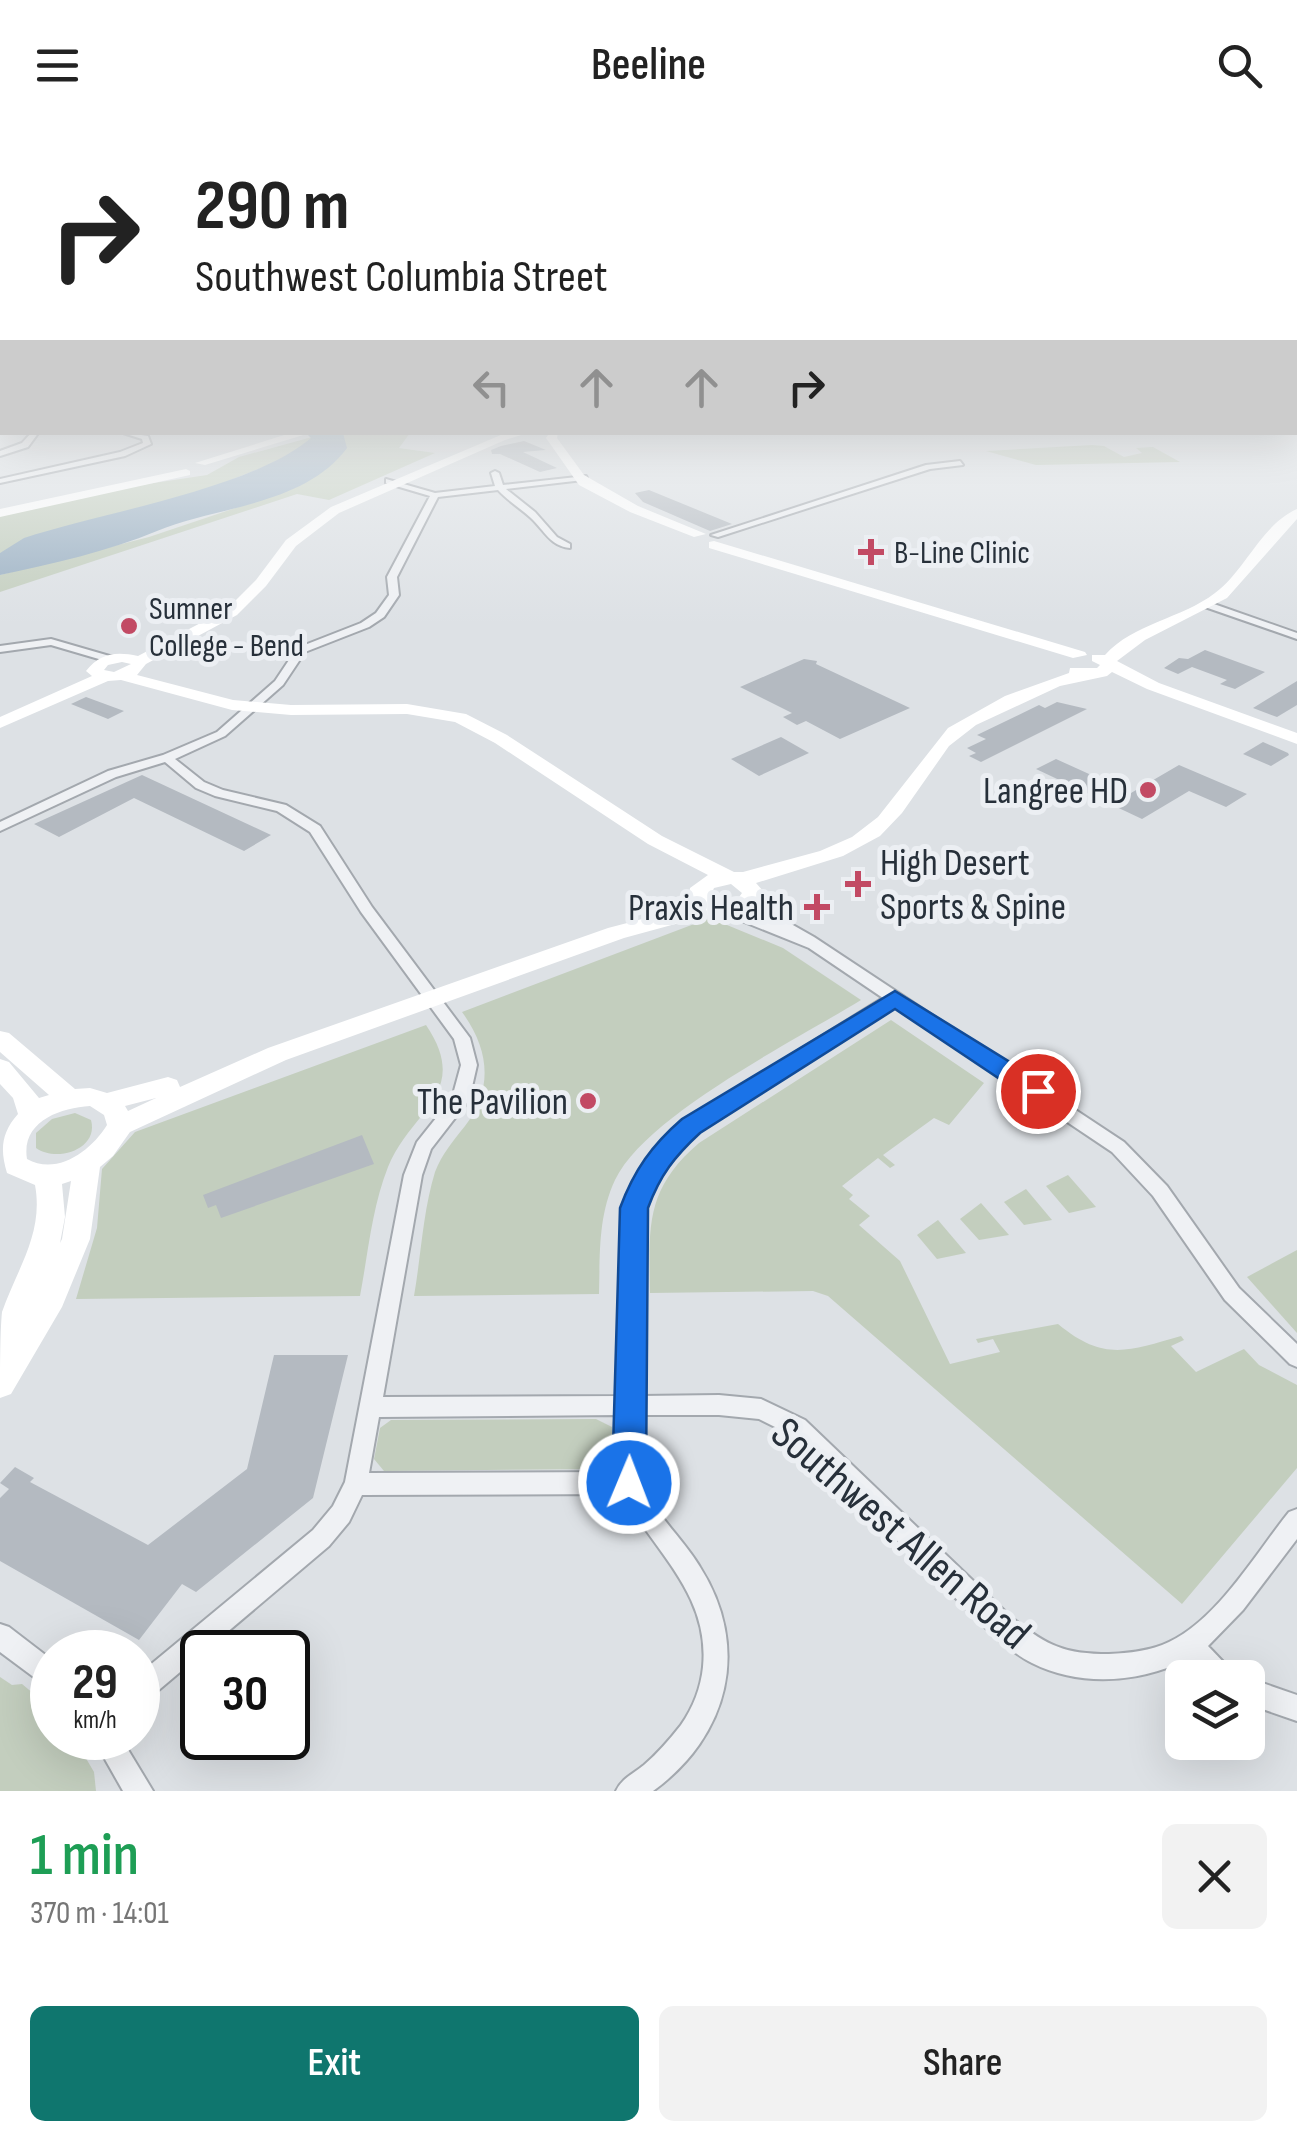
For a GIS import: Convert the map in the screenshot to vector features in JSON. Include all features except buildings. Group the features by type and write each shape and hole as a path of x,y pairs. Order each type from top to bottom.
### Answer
{"street":[{"path":"0,482 54,470"},
{"path":"0,504 203,470"},
{"path":"0,719 232,612 262,583 291,543 314,523 421,470"},
{"path":"393,482 424,470"},
{"path":"574,470 584,478 583,482 710,538 952,622 1073,659"},
{"path":"710,538 938,470"},
{"path":"0,513 182,472"},
{"path":"495,473 511,502 536,516 548,537 567,546"},
{"path":"393,482 435,495 584,478"},
{"path":"0,826 112,774 167,758 221,734 279,683 291,659 301,650 364,625 389,605 394,595 392,577 396,566 435,495"},
{"path":"709,899 711,880 766,875 792,864 806,864 861,840 881,825 944,740 962,725 1013,699 1073,659 1134,640 1208,605 1233,586 1274,530 1297,514"},
{"path":"869,593 997,631 1297,739"},
{"path":"1208,605 1297,636"},
{"path":"952,622 997,631"},
{"path":"1013,699 1100,669 1134,640"},
{"path":"0,649 39,642 68,648 203,698 254,708 407,709 460,718 501,739 655,840 750,886 752,899 765,916 801,932 817,947 1118,1147 1160,1190 1232,1294 1297,1358"},
{"path":"160,1673 321,1538 341,1514 356,1484 413,1174 423,1147 460,1100 468,1074 462,1038 343,876 322,838 306,821 281,808 210,789 185,775 167,758"},
{"path":"655,840 691,871 709,899 772,932 817,947"},
{"path":"114,1113 709,899 752,899 803,870 806,864"},
{"path":"630,1791 685,1744 710,1701 719,1656 714,1620 702,1593 629,1483 633,1223 645,1178 664,1150 691,1126 895,998"},
{"path":"0,1040 16,1049 69,1098"},
{"path":"0,1068 26,1095 31,1114"},
{"path":"90,1097 114,1113 104,1152 88,1163 46,1174 22,1169 6,1152 31,1114 69,1098 90,1097"},
{"path":"0,1384 39,1322 76,1238 88,1163"},
{"path":"0,1344 30,1282 49,1228 53,1194 46,1174"},
{"name":"Southwest Allen Road","path":"370,1407 761,1409 796,1427 1002,1626 1036,1652 1086,1665 1116,1665 1143,1662 1189,1645"},
{"path":"356,1484 629,1483"},
{"path":"1204,1660 1189,1645 1222,1614 1297,1520"},
{"path":"0,1636 30,1658"},
{"path":"1265,1697 1297,1708"},
{"path":"120,1760 140,1791"}],"green space":[{"path":"217,470 257,470 190,496 0,553 0,514 114,489 207,475"},
{"path":"313,470 398,470 329,500 297,494 0,592 0,575 149,537 271,496 307,479"},
{"name":"The Pavilion","path":"710,918 783,948 861,1000 689,1105 632,1155 615,1180 605,1208 599,1294 414,1296 435,1172 474,1112 484,1083 478,1040 462,1012"},
{"path":"891,1020 984,1083 949,1125 934,1118 883,1155 895,1165 890,1168 878,1158 842,1186 853,1195 849,1199 870,1216 859,1225 900,1261 950,1364 1000,1352 993,1339 978,1343 976,1339 1058,1324 1089,1344 1117,1350 1181,1336 1184,1340 1171,1346 1196,1372 1244,1349 1259,1365 1297,1385 1297,1468 1182,1604 828,1296 813,1291 650,1293 654,1210 668,1177 681,1160 699,1143"},
{"name":"The Pavilion","path":"426,1025 439,1048 443,1068 440,1085 388,1167 374,1214 360,1296 76,1299 97,1228 102,1169 135,1132"},
{"path":"75,1113 91,1120 92,1130 83,1146 55,1154 36,1148 36,1133 52,1119"},
{"path":"1068,1175 1096,1207 1069,1213 1046,1186"},
{"path":"1026,1189 1052,1220 1024,1225 1004,1202"},
{"path":"981,1203 1009,1235 979,1240 960,1219"},
{"path":"938,1220 966,1253 937,1259 917,1235"},
{"path":"1297,1250 1297,1333 1247,1277"},
{"path":"596,1419 612,1427 613,1457 601,1469 384,1471 374,1459 380,1428 391,1420"},
{"path":"0,1677 30,1691 30,1760 87,1760 94,1772 96,1791 0,1791"}],"water":[{"path":"325,470 308,482 259,502 100,551 0,575 0,553 24,538 175,497 252,471"}],"place":[{"name":"B-Line Clinic","path":"871,552"},
{"name":"Sumner College - Bend","path":"129,626"},
{"name":"Langree HD","path":"1148,790"},
{"name":"High Desert Sports & Spine","path":"858,884"},
{"name":"Praxis Health","path":"817,907"},
{"name":"The Pavilion","path":"588,1101"}],"route":[{"path":"629,1483 634,1208 645,1178 664,1150 691,1126 895,998 1038,1091"}]}
